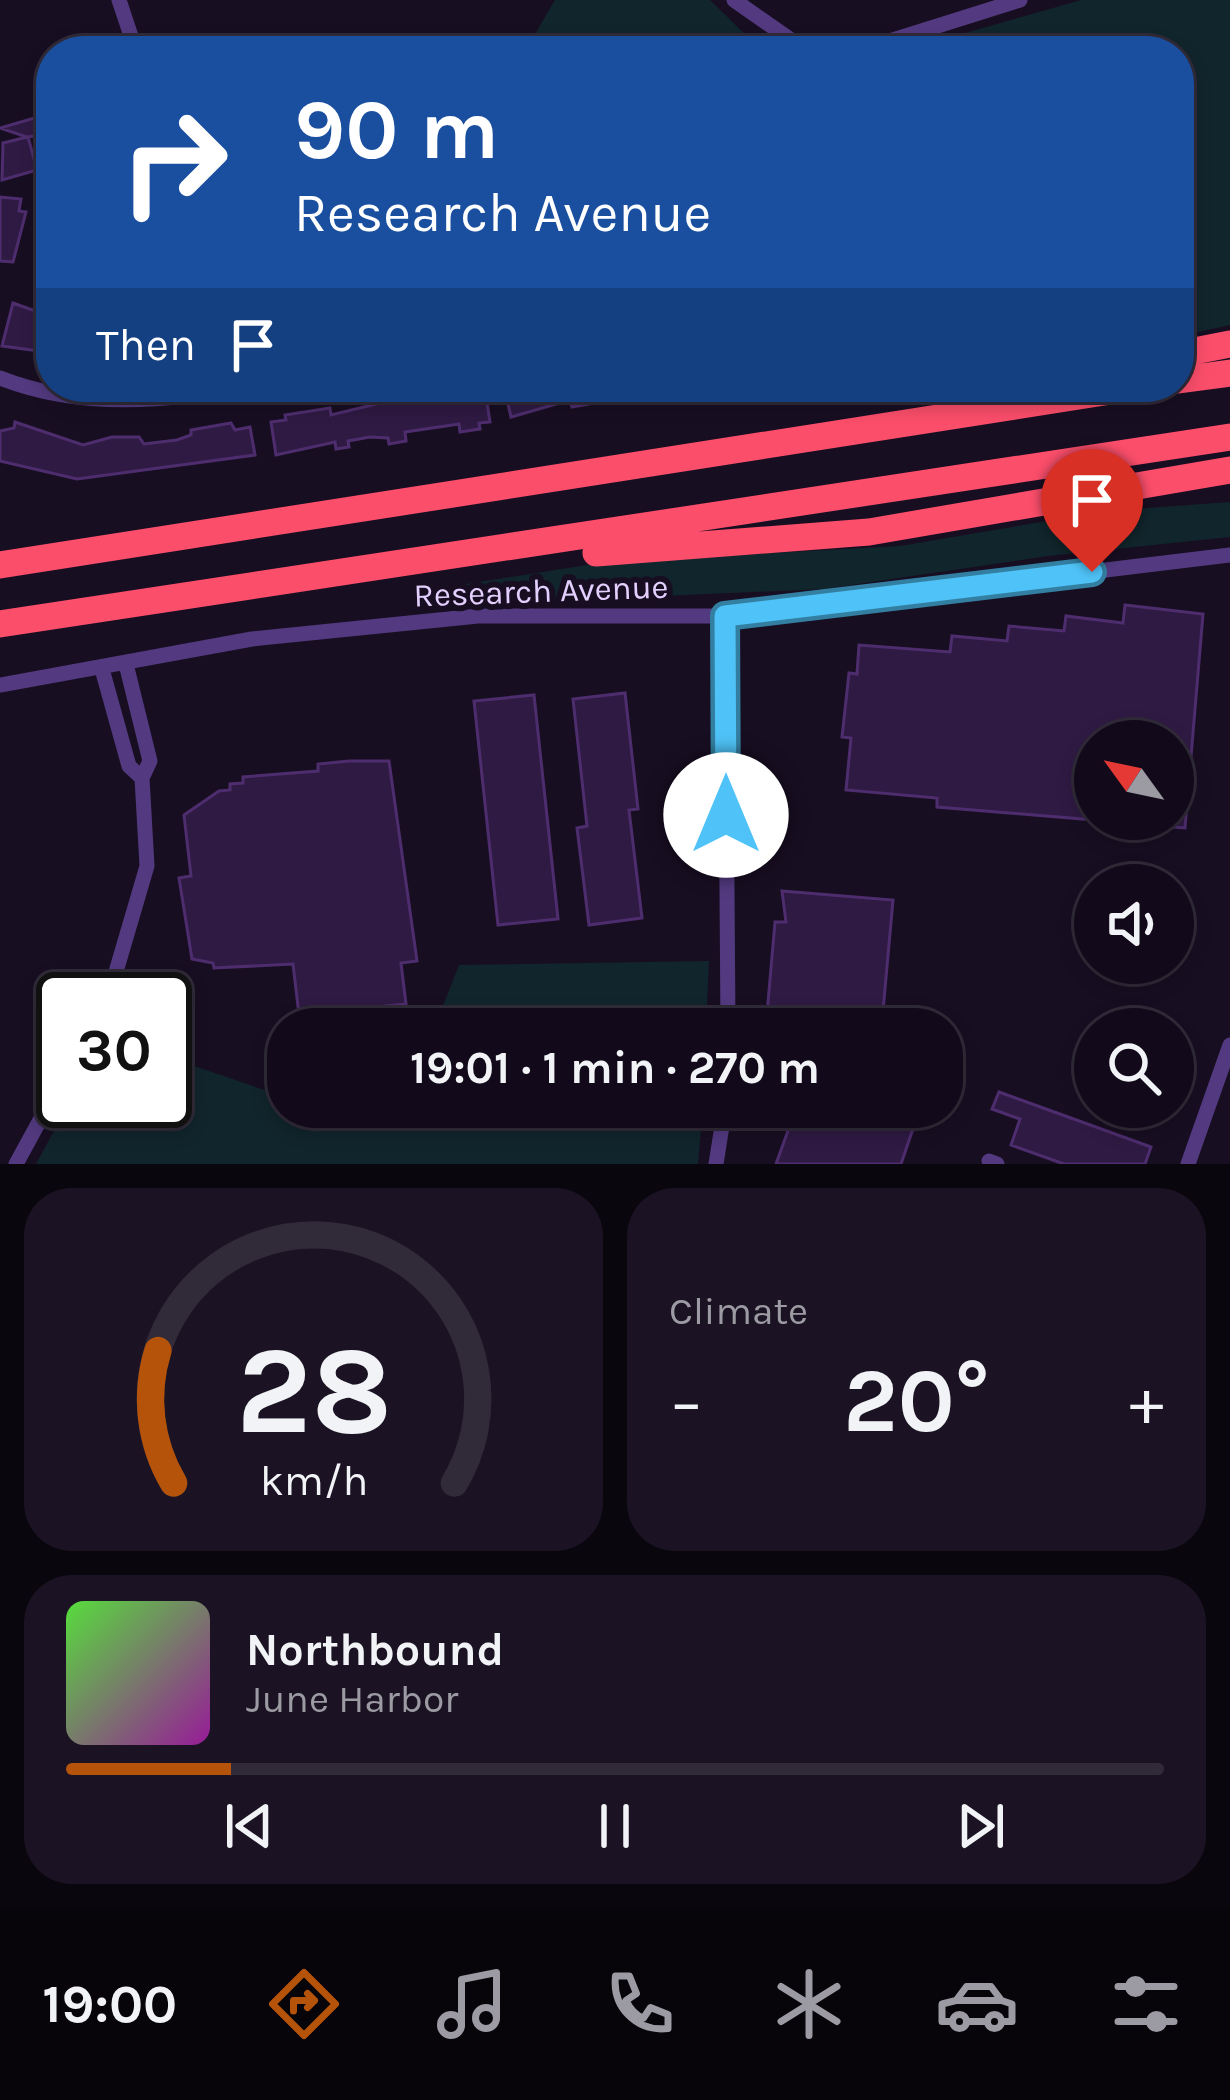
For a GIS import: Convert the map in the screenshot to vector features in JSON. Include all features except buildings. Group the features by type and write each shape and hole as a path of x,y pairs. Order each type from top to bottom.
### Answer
{"highway":[{"path":"1194,351 1230,344"},
{"path":"1194,378 1230,373"},
{"path":"811,437 965,402"},
{"path":"0,565 1038,402"},
{"path":"0,624 532,547 1230,437"},
{"path":"1083,498 1230,470"},
{"path":"532,547 594,553 800,539 1083,498 1230,483"}],"street":[{"path":"119,0 131,36"},
{"path":"734,0 741,10 783,36"},
{"path":"906,36 1020,0"},
{"path":"0,378 36,392"},
{"name":"Research Avenue","path":"0,685 253,639 478,616 725,616 1230,555"},
{"path":"725,616 728,1008"},
{"path":"116,972 147,866 142,778 150,761 126,664"},
{"path":"102,669 129,766 142,778"},
{"path":"1188,1164 1230,1045"},
{"path":"16,1164 36,1127"},
{"path":"716,1164 722,1128"}],"shaded area":[{"path":"555,0 710,0 747,36 534,36"},
{"path":"1081,0 1230,0 1230,325 1194,333 1194,36 955,36"},
{"path":"1230,502 1230,537 1048,556 824,589 458,605 460,585 606,562 900,546 1106,511"},
{"path":"709,961 707,1008 442,1008 459,965"},
{"path":"192,1065 267,1091 267,1128 701,1128 698,1164 36,1164 55,1128 192,1128"}],"route":[{"path":"726,815 725,616 1092,572"}]}
